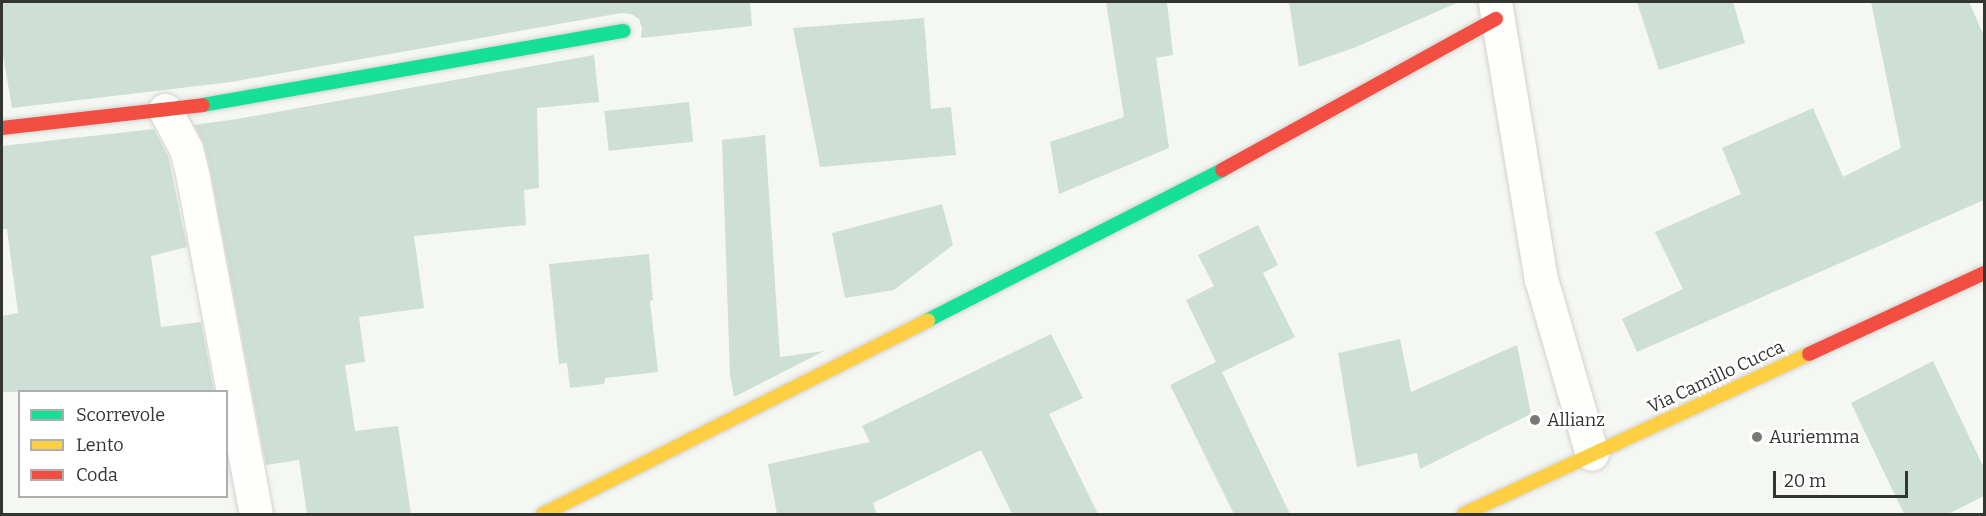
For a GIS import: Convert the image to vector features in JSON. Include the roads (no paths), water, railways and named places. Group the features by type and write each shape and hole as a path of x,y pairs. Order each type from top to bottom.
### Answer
{"street":[{"path":"543,514 1180,193 1495,10 1541,279 1592,454"},
{"path":"2,128 165,110 430,68 624,31"},
{"path":"165,110 186,149 194,178 256,514"},
{"name":"Via Camillo Cucca","path":"1464,514 1984,273"}],"place":[{"name":"Allianz","path":"1535,420"},
{"name":"Auriemma","path":"1757,437"}]}
